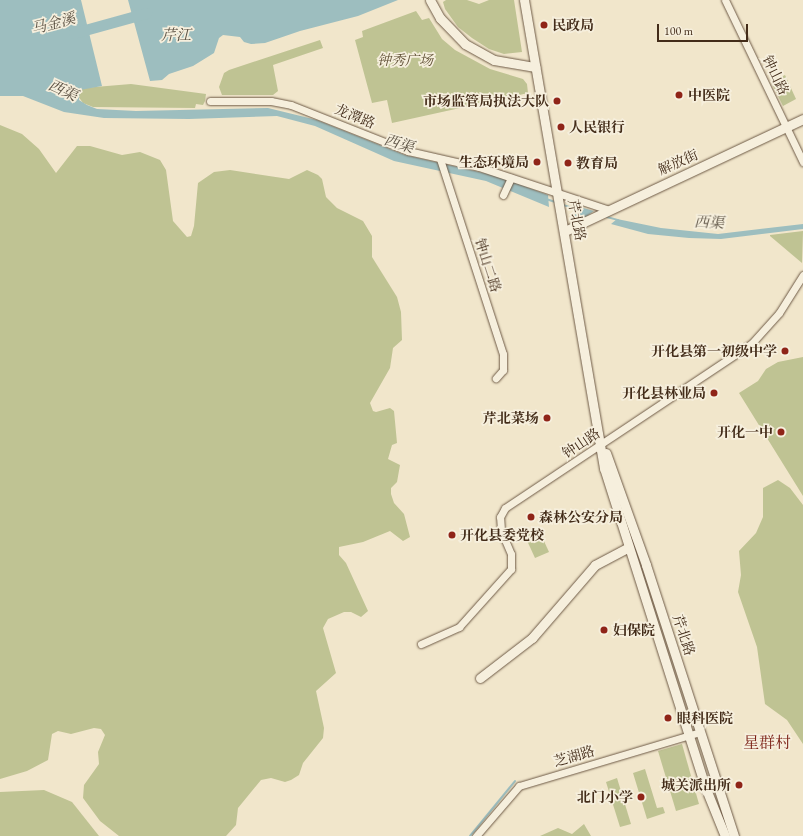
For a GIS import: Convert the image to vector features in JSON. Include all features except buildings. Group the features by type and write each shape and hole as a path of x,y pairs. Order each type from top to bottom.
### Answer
{"main road":[{"name":"芹北路","path":"524,0 565,231 604,468 706,790 725,836"},
{"path":"431,3 451,30 480,53 506,63 535,66"},
{"name":"解放街","path":"565,231 606,209 803,119"},
{"name":"芹北路","path":"601,445 646,564 734,836"},
{"path":"480,678 532,638 595,565 630,547"},
{"path":"636,568 646,564"}],"street":[{"name":"钟山路","path":"725,0 803,162"},
{"name":"龙潭路","path":"210,101 271,101 291,105 408,151 511,178 606,209"},
{"name":"钟山二路","path":"440,159 503,354 504,370 496,378"},
{"path":"503,196 511,178"},
{"name":"钟山路","path":"421,644 459,627 511,569 511,554 501,530 500,517 505,508 752,343 779,313 803,275"},
{"name":"芝湖路","path":"476,836 519,786 700,732"}],"green space":[{"name":"钟秀广场","path":"446,0 467,0 479,4 489,0 514,0 522,52 504,54 489,49 472,38 458,27 445,9 443,2"},
{"name":"钟秀广场","path":"416,11 422,20 429,18 442,39 455,50 490,69 523,79 527,84 528,93 392,123 387,100 372,103 355,40 363,37 362,31"},
{"path":"320,40 323,48 273,65 278,91 273,95 222,95 219,87 224,73 229,70"},
{"path":"785,75 796,99 783,106 771,82"},
{"path":"131,84 206,94 205,101 203,105 196,104 195,108 93,107 83,103 78,96 83,88"},
{"path":"0,125 22,134 39,149 56,173 77,146 90,146 122,155 140,152 160,160 166,170 173,221 187,237 191,236 194,226 198,183 214,172 230,170 289,179 307,170 318,175 322,179 326,197 337,208 363,221 372,236 372,257 397,297 401,312 402,340 393,348 390,368 370,403 373,411 376,412 390,408 394,411 397,443 392,445 388,459 400,465 397,482 391,488 391,494 394,503 404,514 410,537 403,541 390,531 363,542 339,547 339,555 346,563 368,611 361,617 351,612 344,612 328,619 323,628 336,673 316,691 324,728 323,738 303,763 299,775 285,782 271,778 261,780 238,808 236,825 226,836 119,836 100,821 83,798 84,785 99,764 98,752 105,735 101,729 94,728 71,734 58,731 52,734 48,760 27,771 0,779"},
{"path":"803,231 802,263 770,236 770,235"},
{"name":"开化一中","path":"803,357 803,496 739,393 758,381 766,369 778,362"},
{"path":"778,480 790,488 803,505 803,744 787,720 765,704 757,647 738,592 741,575 739,551 756,533 763,517 763,488"},
{"path":"538,528 549,552 535,558 524,534"},
{"path":"682,744 699,804 676,811 658,751"},
{"path":"645,769 657,808 663,807 665,813 647,819 633,773"},
{"path":"617,778 631,824 620,827 606,782"},
{"path":"44,790 72,802 99,836 0,836 0,792"},
{"path":"584,824 591,836 540,836 558,828 572,834"}],"water":[{"path":"0,0 81,0 102,86 80,90 79,100 97,109 136,111 268,108 317,120 405,155 497,176 548,195 549,207 486,181 394,161 315,126 277,116 189,119 104,118 64,112 23,96 0,96"},
{"name":"芹江","path":"128,0 398,0 358,16 300,31 265,43 251,44 244,42 240,37 223,35 219,38 214,53 193,66 169,74 162,80 150,81"},
{"path":"573,205 594,211 584,218 575,216"},
{"path":"617,219 661,228 718,234 803,224 803,229 721,239 689,238 648,234 611,224"}],"waterway":[{"name":"马金溪","path":"74,33 146,13"},
{"name":"西渠","path":"546,199 555,202"},
{"name":"西渠","path":"563,205 576,209"},
{"name":"西渠","path":"603,216 618,220"},
{"path":"470,836 515,781"}],"place":[{"name":"民政局","path":"544,25"},
{"name":"中医院","path":"679,95"},
{"name":"市场监管局执法大队","path":"557,101"},
{"name":"人民银行","path":"561,127"},
{"name":"生态环境局","path":"537,162"},
{"name":"教育局","path":"568,163"},
{"name":"开化县第一初级中学","path":"785,351"},
{"name":"开化县林业局","path":"714,393"},
{"name":"芹北菜场","path":"547,418"},
{"name":"开化一中","path":"781,432"},
{"name":"森林公安分局","path":"531,517"},
{"name":"开化县委党校","path":"452,535"},
{"name":"妇保院","path":"604,630"},
{"name":"眼科医院","path":"668,718"},
{"name":"城关派出所","path":"739,785"},
{"name":"北门小学","path":"641,797"}],"district":[{"name":"星群村","path":"767,743"}]}
